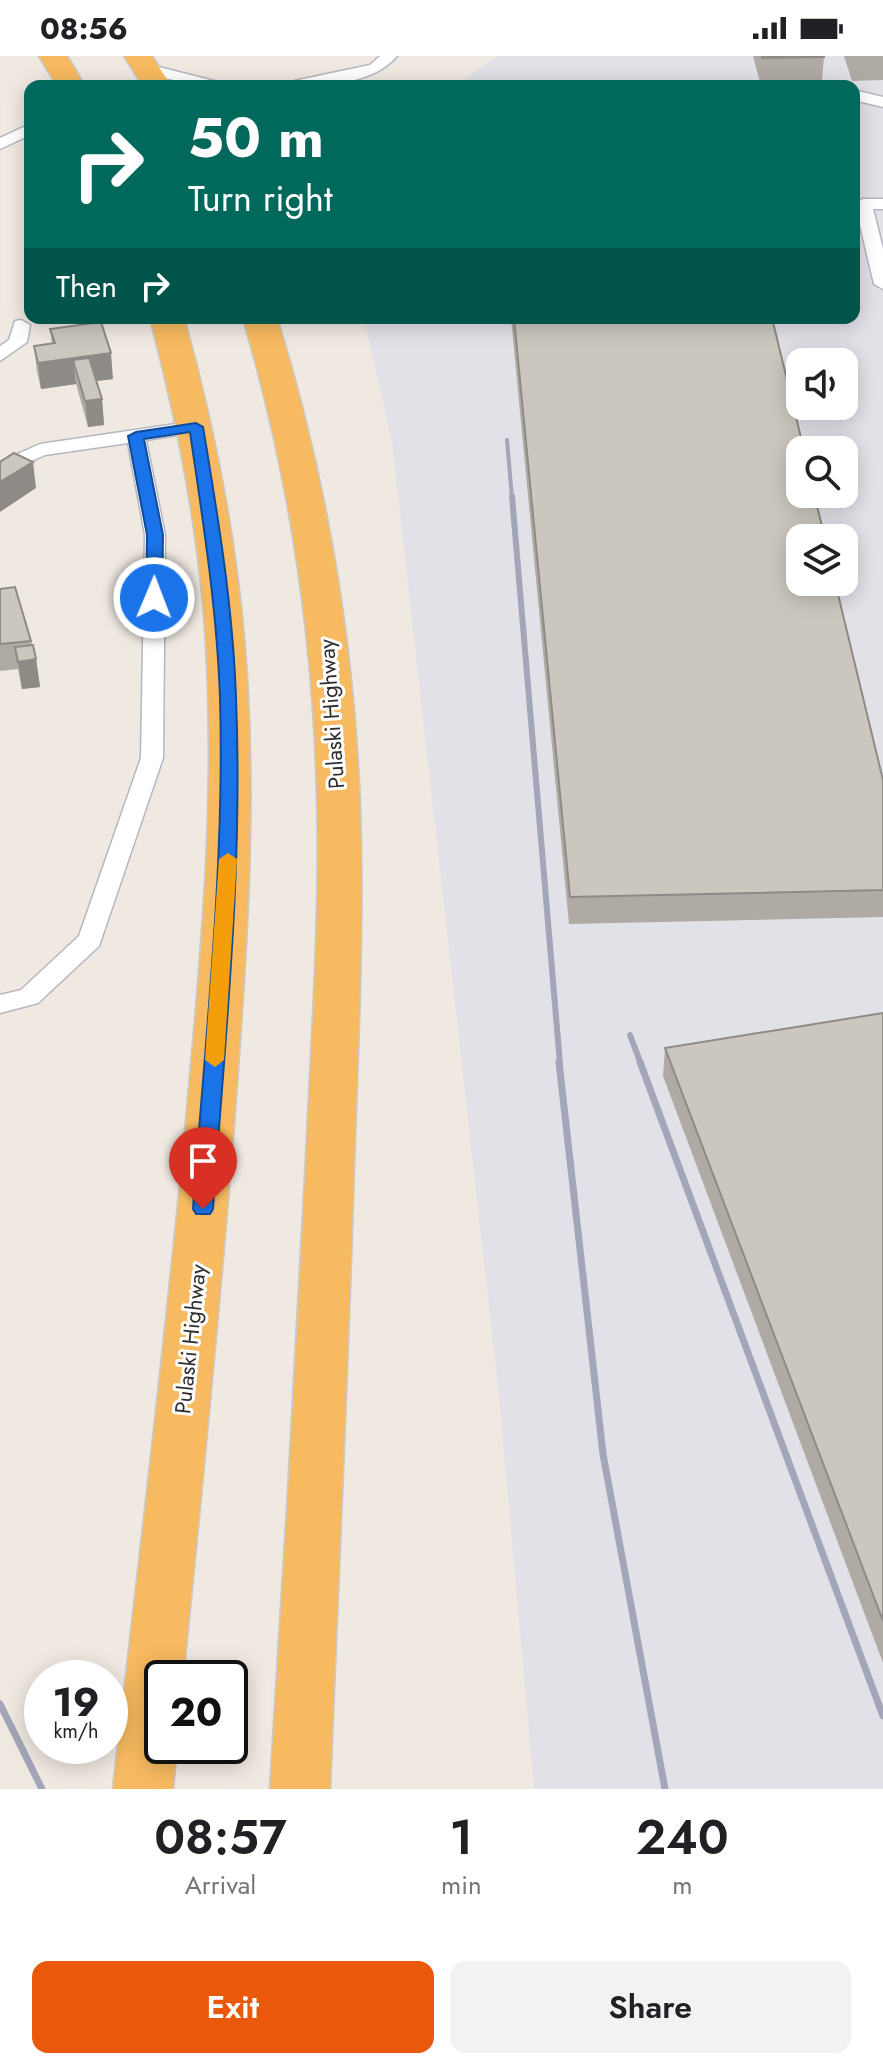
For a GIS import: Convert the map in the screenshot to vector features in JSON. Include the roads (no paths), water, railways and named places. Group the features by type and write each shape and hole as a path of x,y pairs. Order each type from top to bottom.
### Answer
{"highway":[{"path":"53,56 67,80"},
{"name":"Pulaski Highway","path":"143,1789 197,1283 229,846 228,697 217,559 196,427 169,324"},
{"name":"Pulaski Highway","path":"262,324 291,421 313,523 337,765 337,951 327,1247 300,1789"}],"lane":[{"path":"323,80 375,69 389,56"},
{"path":"147,70 182,80"},
{"path":"860,96 883,102"},
{"path":"0,145 24,132"},
{"path":"0,145 24,148"},
{"path":"883,204 863,204 883,284"},
{"path":"0,355 18,342 21,325"},
{"path":"0,469 40,450 196,427"},
{"path":"0,1004 29,997 90,940 152,758 155,535 136,436"}],"railway":[{"path":"507,440 512,498"},
{"path":"512,496 560,1064"},
{"path":"630,1035 641,1064"},
{"path":"559,1062 603,1454 665,1789"},
{"path":"640,1062 883,1716"},
{"path":"0,1704 42,1789"}]}
